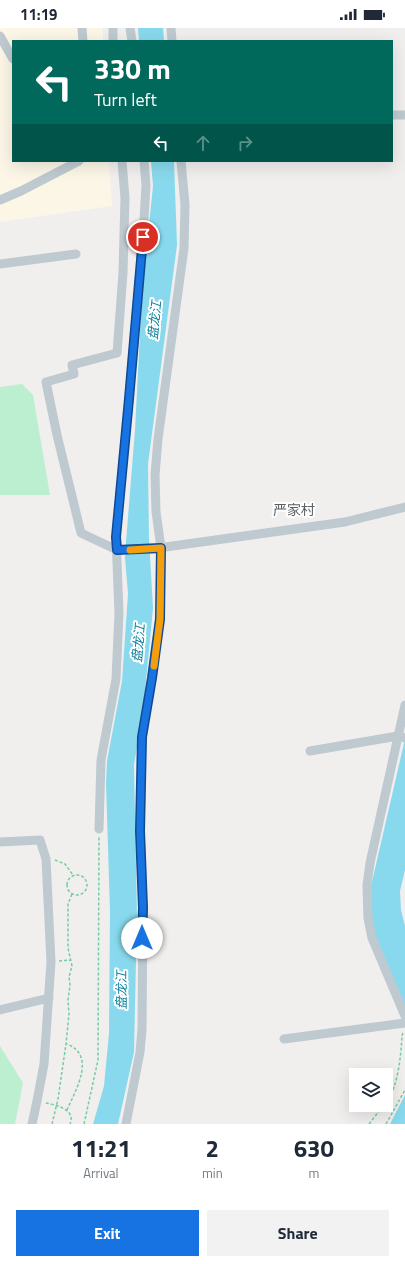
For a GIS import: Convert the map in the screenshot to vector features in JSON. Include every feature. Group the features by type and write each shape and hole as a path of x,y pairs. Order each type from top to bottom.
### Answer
{"street":[{"path":"82,28 83,40"},
{"path":"113,28 113,40"},
{"path":"130,28 132,40"},
{"path":"171,28 172,40"},
{"path":"0,36 12,57"},
{"path":"393,115 405,114"},
{"path":"0,200 21,191 76,162"},
{"path":"122,162 125,198 124,266 117,354 72,365 74,374 46,382 57,435 81,533 117,550 151,549 345,522 405,507"},
{"path":"99,829 102,760 116,679 119,614 116,537 143,237 146,185 144,162"},
{"path":"126,1124 140,1052 142,1029 143,908 140,831 142,737 160,619 161,548 156,512 155,475 158,438 184,248 185,205 181,162"},
{"path":"0,264 76,254"},
{"path":"405,705 402,737 370,862 367,885 368,918 372,938 405,1016"},
{"path":"310,751 402,737"},
{"path":"0,842 40,840 46,859 51,962 44,1064 38,1101 32,1124"},
{"path":"0,1010 49,998"},
{"path":"284,1039 405,1023"}],"path":[{"path":"84,1124 98,1060 99,829"},
{"path":"46,859 65,864 73,875 82,876 85,878 87,885 85,892 82,894 72,894 67,889 66,885 73,875"},
{"path":"52,1124 66,1044 69,1014 69,977 72,966 68,948 68,904 72,894"},
{"path":"51,962 71,960"},
{"path":"393,1087 396,1081 402,1036 405,1029"},
{"path":"66,1044 76,1050 80,1056 83,1067 81,1078 66,1110"},
{"path":"386,1124 405,1090"},
{"path":"38,1101 56,1104 66,1110 71,1115 72,1120 70,1124"},
{"path":"369,1124 378,1112"}],"shaded area":[{"path":"0,28 103,28 103,40 12,40 12,162 109,162 112,206 0,222"}],"green space":[{"path":"22,384 33,395 50,495 0,495 0,387"},
{"path":"0,1046 23,1083 15,1124 0,1124"}],"water":[{"path":"138,28 163,28 164,40 139,40"},
{"name":"盘龙江","path":"151,162 174,162 177,245 148,464 149,539 153,608 143,712 134,765 137,915 134,1052 118,1124 93,1124 104,1086 109,1033 110,911 106,783 107,761 122,681 128,594 125,558 135,430 142,294 153,186"},
{"path":"405,739 405,870 400,891 401,910 405,926 405,1009 379,947 372,924 371,886"},
{"path":"405,1095 405,1124 390,1124"}],"slow traffic":[{"path":"130,550 161,548 160,619 154,666"}],"district":[{"name":"严家村","path":"294,510"}],"route":[{"path":"142,938 143,908 140,831 142,737 160,619 161,548 117,550 116,537 143,237"}]}
